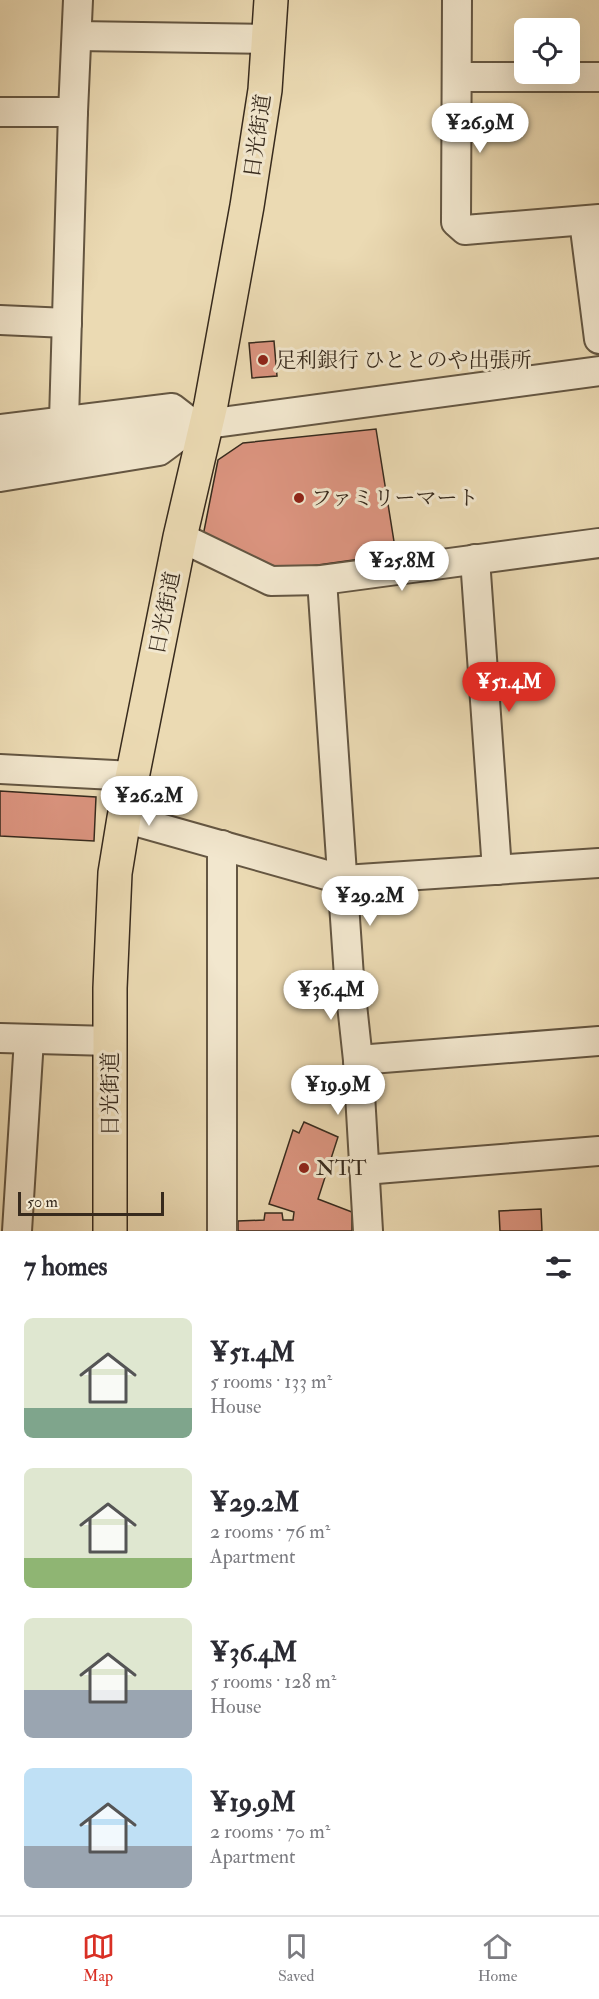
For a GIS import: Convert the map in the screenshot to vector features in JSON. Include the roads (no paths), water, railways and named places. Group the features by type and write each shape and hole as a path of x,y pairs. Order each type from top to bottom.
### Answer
{"main road":[{"name":"日光街道","path":"110,1231 111,923 115,873 200,424 258,146 265,90 271,0"}],"street":[{"path":"64,420 78,0"},
{"path":"457,0 456,222 465,230 591,220 599,339"},
{"path":"77,36 269,39"},
{"path":"458,77 599,77"},
{"path":"0,112 73,112"},
{"path":"0,320 67,323"},
{"path":"0,452 599,371"},
{"path":"0,429 172,408 200,424"},
{"path":"0,477 159,451 200,424"},
{"path":"180,537 271,581 322,580 599,543"},
{"path":"475,559 496,870"},
{"path":"322,580 349,977 358,1060 368,1231"},
{"path":"0,769 133,776"},
{"path":"124,818 344,880 599,863"},
{"path":"222,845 222,1231"},
{"path":"0,1038 110,1041"},
{"path":"17,1231 29,1039"},
{"path":"358,1060 599,1041"},
{"path":"364,1170 599,1151"}],"place":[{"name":"足利銀行 ひととのや出張所","path":"263,360"},
{"name":"ファミリーマート","path":"299,498"},
{"name":"NTT","path":"304,1168"}]}
